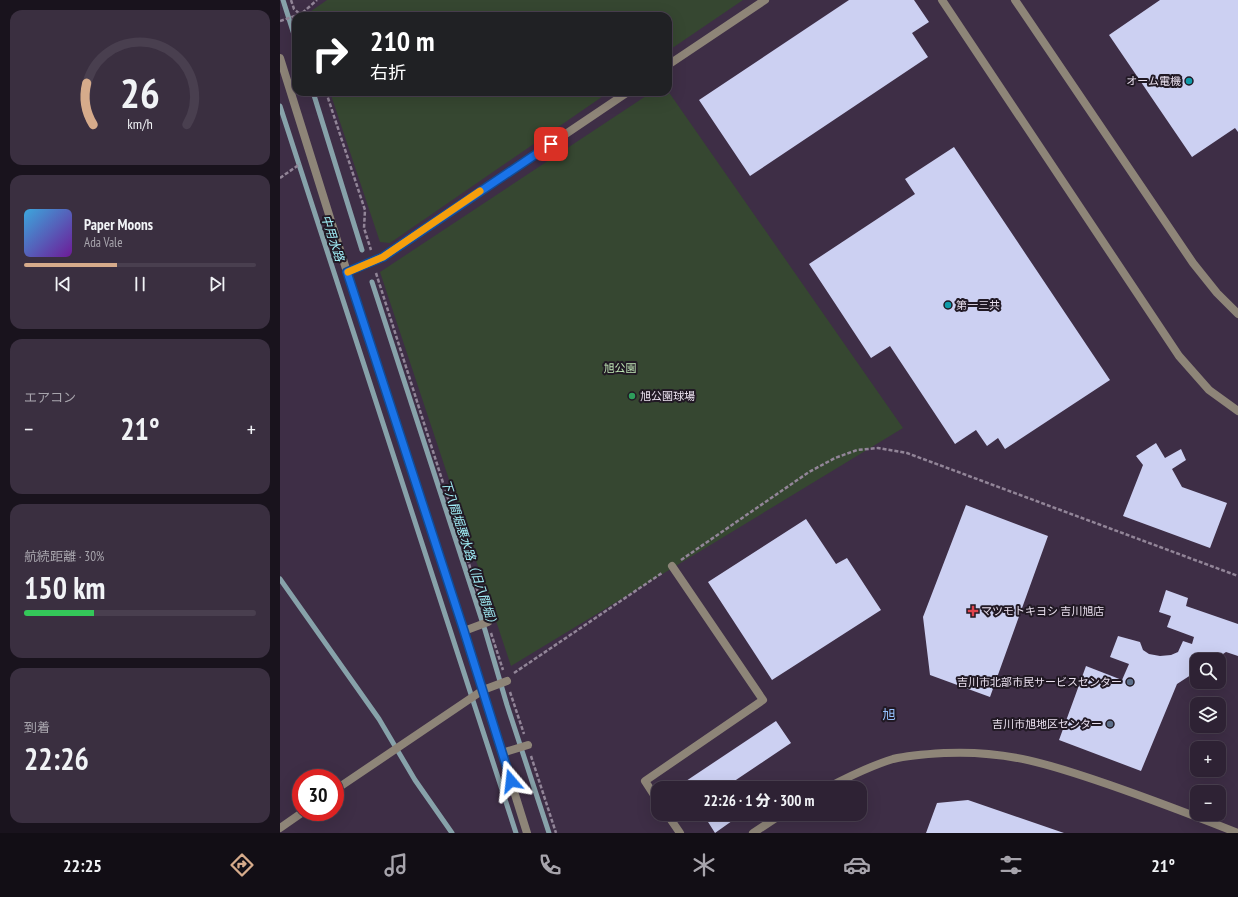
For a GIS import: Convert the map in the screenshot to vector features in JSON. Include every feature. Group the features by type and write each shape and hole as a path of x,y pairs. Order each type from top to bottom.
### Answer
{"street":[{"path":"672,62 766,0"},
{"path":"942,0 1179,356 1209,390 1238,411"},
{"path":"1015,0 1193,263 1217,293 1238,314"},
{"path":"280,58 292,95"},
{"path":"292,96 347,272 483,690 527,833"},
{"path":"347,272 373,262 622,96"},
{"path":"651,791 644,781 763,700 672,566"},
{"path":"464,631 488,622"},
{"path":"344,784 483,690 506,679"},
{"path":"502,753 528,745"},
{"path":"840,781 859,771 894,759 931,754 991,753 1022,758 1055,766 1152,800 1238,833"},
{"path":"280,828 292,820"},
{"path":"672,821 680,833"},
{"path":"753,833 765,829 774,821"}],"path":[{"path":"291,0 294,9 298,12"},
{"path":"304,12 317,0"},
{"path":"280,21 292,18"},
{"path":"327,96 364,210 364,228 373,262 556,833"},
{"path":"280,178 312,156"},
{"path":"506,679 810,472 835,458 857,450 878,448 907,453 1238,576"}],"green space":[{"path":"327,0 743,0 672,48 672,12 310,12"},
{"path":"331,96 603,96 390,243 380,242"},
{"name":"旭公園球場","path":"646,96 671,96 903,428 511,666 380,272"}],"building":[{"path":"849,0 914,0 929,22 912,33 928,57 750,176 699,100"},
{"name":"オーム電機","path":"1160,0 1238,0 1238,132 1235,128 1192,157 1109,35"},
{"name":"第一三共","path":"954,147 1110,380 1005,449 998,438 987,446 976,430 955,444 890,346 871,358 809,264 915,194 905,179"},
{"path":"1156,443 1165,458 1181,449 1186,460 1172,469 1182,487 1227,503 1210,548 1123,516 1143,465 1136,456"},
{"path":"966,505 1048,536 990,697 930,675 923,617"},
{"path":"806,519 836,564 847,558 881,610 772,680 708,582"},
{"name":"吉川市北部市民サービスセンター","path":"1166,590 1188,598 1186,606 1238,624 1238,656 1226,652 1190,653 1190,676 1177,684 1141,771 1059,740 1086,666 1122,680 1129,664 1110,657 1118,636 1140,642 1143,650 1149,654 1160,656 1171,655 1178,652 1183,641 1192,644 1194,637 1167,627 1171,616 1159,612"},
{"path":"776,721 791,743 734,781 686,781"},
{"path":"968,800 1064,833 926,833 937,803"},
{"path":"707,821 732,821 715,833"}],"waterway":[{"name":"下八間堀悪水路（旧八間堀）","path":"283,0 292,28"},
{"name":"下八間堀悪水路（旧八間堀）","path":"314,96 362,250"},
{"name":"中用水路","path":"280,106 516,833"},
{"name":"下八間堀悪水路（旧八間堀）","path":"372,282 549,833"},
{"path":"280,579 379,719 415,780 452,833"}],"slow traffic":[{"path":"348,272 383,257 480,191"}],"place":[{"name":"オーム電機","path":"1189,81"},
{"name":"第一三共","path":"948,305"},
{"name":"旭公園球場","path":"632,396"},
{"name":"マツモトキヨシ 吉川旭店","path":"973,611"},
{"name":"吉川市北部市民サービスセンター","path":"1130,682"},
{"name":"吉川市旭地区センター","path":"1110,724"}],"district":[{"name":"旭","path":"889,714"}],"route":[{"path":"511,781 464,631 347,272 383,257 551,144"}],"park label":[{"name":"旭公園","path":"620,368"}]}
